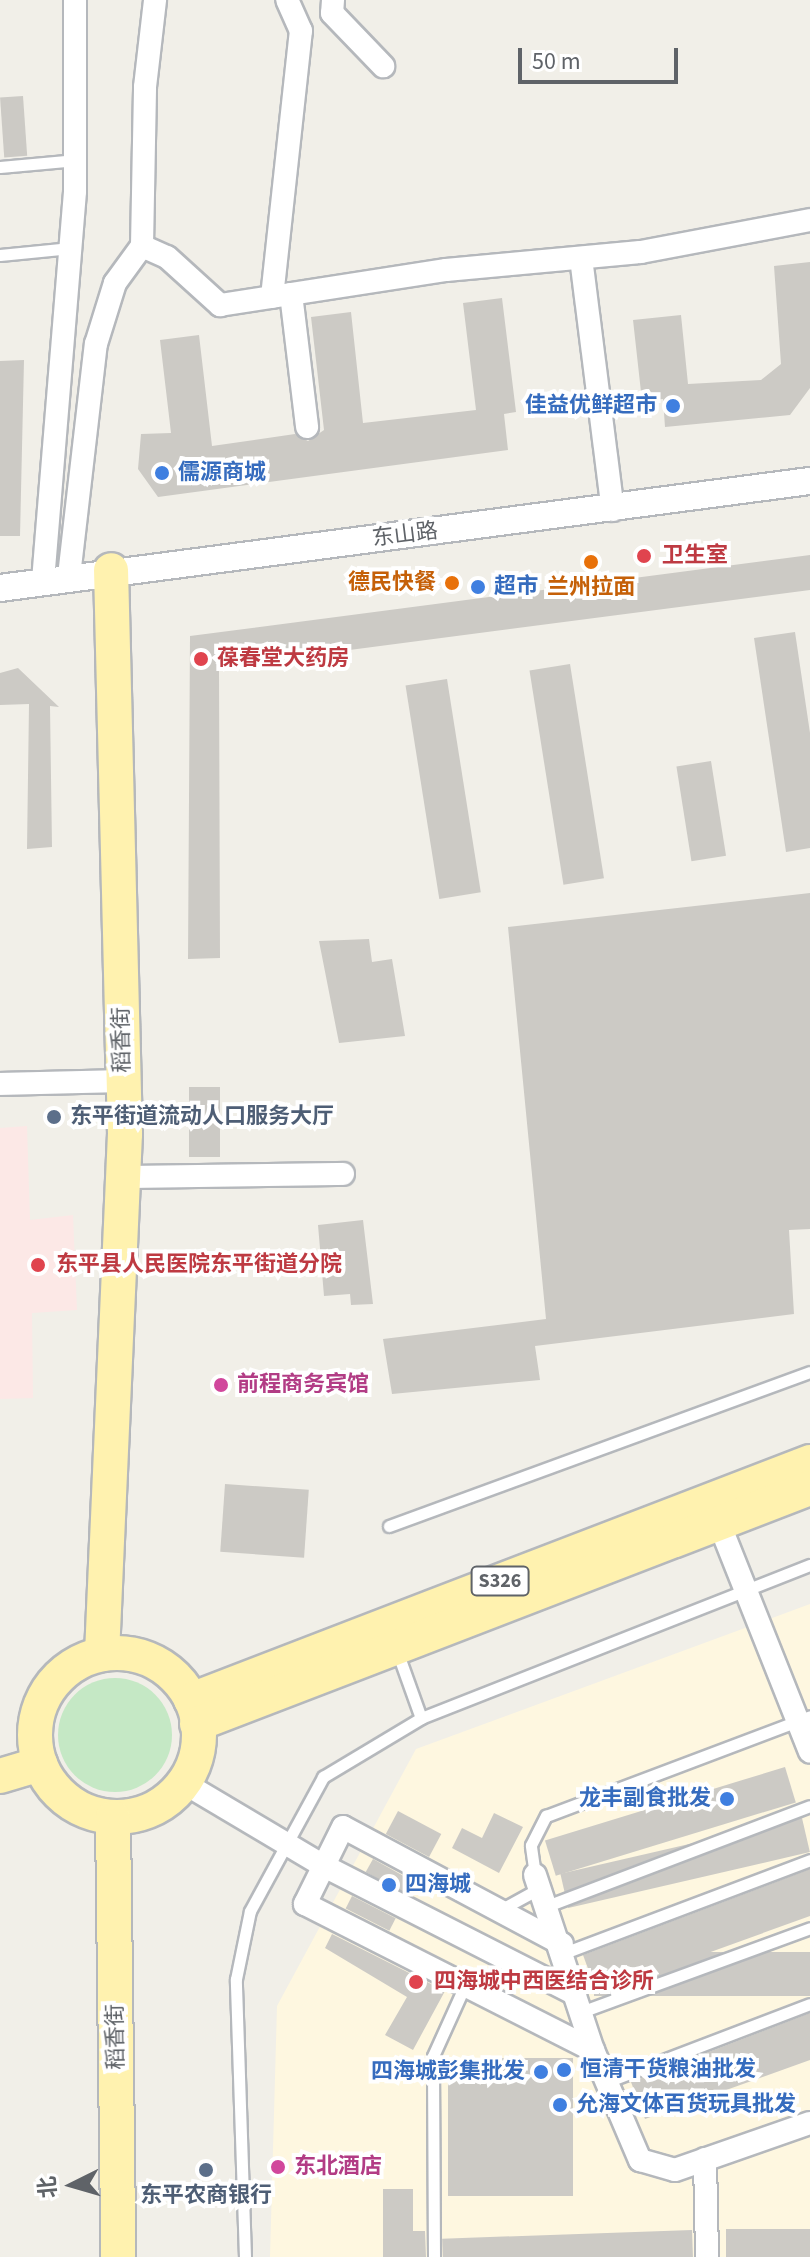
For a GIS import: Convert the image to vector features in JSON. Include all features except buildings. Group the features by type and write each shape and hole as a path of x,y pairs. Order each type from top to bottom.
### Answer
{"main road":[{"name":"稻香街","path":"102,1654 123,1177 111,570"},
{"name":"S326","path":"194,1712 810,1462"},
{"name":"S326","path":"194,1712 395,1648 810,1488"},
{"path":"102,1654 150,1661 194,1712 197,1753 184,1783 146,1812 113,1818 70,1803 40,1764 36,1718 49,1688 72,1666 102,1654"},
{"path":"0,1776 40,1764"},
{"name":"稻香街","path":"113,1818 118,2257"}],"street":[{"path":"56,578 77,160 75,0"},
{"path":"56,578 96,344 115,283 142,246 145,87 155,0"},
{"path":"287,0 301,31 281,295 307,427"},
{"path":"333,0 332,13 383,66"},
{"path":"142,246 167,257 220,305 581,258 810,220"},
{"path":"581,258 613,510"},
{"name":"东山路","path":"0,588 111,570 613,510 810,481"},
{"path":"0,1084 123,1081"},
{"path":"123,1177 343,1174"},
{"path":"719,1523 745,1589 804,1718 810,1752"},
{"path":"184,1783 324,1866 578,2003"},
{"path":"563,1948 343,1827 305,1904 593,2050"},
{"path":"541,1890 563,1948 593,2050 640,2160 675,2170 810,2123"},
{"path":"705,2159 707,2257"}],"lane":[{"path":"0,167 77,160"},
{"path":"0,255 71,248"},
{"path":"389,1526 810,1372"},
{"path":"245,2257 236,1979 250,1911 323,1777 421,1718 810,1565"},
{"path":"395,1648 421,1718"},
{"path":"541,1890 531,1845 546,1816 804,1718"},
{"path":"500,1911 541,1890 810,1806"},
{"path":"563,1948 810,1860"},
{"path":"578,2003 810,1928"},
{"path":"434,2257 433,2056 465,1985"},
{"path":"605,2082 810,2004"}],"shaded area":[{"name":"东平县人民医院东平街道分院","path":"27,1126 30,1220 73,1215 77,1310 32,1313 33,1398 0,1399 0,1128"},
{"name":"四海城","path":"810,1604 810,2257 270,2257 277,2006 416,1749"}],"green space":[{"path":"115,1678 137,1682 156,1694 168,1713 172,1735 168,1757 156,1776 137,1788 115,1792 93,1788 74,1776 62,1757 58,1735 62,1713 74,1694 93,1682"}],"place":[{"name":"佳益优鲜超市","path":"673,406"},
{"name":"儒源商城","path":"162,473"},
{"name":"卫生室","path":"644,556"},
{"name":"兰州拉面","path":"591,562"},
{"name":"德民快餐","path":"452,583"},
{"name":"超市","path":"478,587"},
{"name":"葆春堂大药房","path":"201,659"},
{"name":"东平街道流动人口服务大厅","path":"54,1117"},
{"name":"东平县人民医院东平街道分院","path":"38,1265"},
{"name":"前程商务宾馆","path":"221,1385"},
{"name":"龙丰副食批发","path":"727,1799"},
{"name":"四海城","path":"389,1885"},
{"name":"四海城中西医结合诊所","path":"416,1982"},
{"name":"恒清干货粮油批发","path":"564,2070"},
{"name":"四海城彭集批发","path":"541,2072"},
{"name":"允海文体百货玩具批发","path":"560,2105"},
{"name":"东北酒店","path":"278,2167"},
{"name":"东平农商银行","path":"206,2170"}]}
